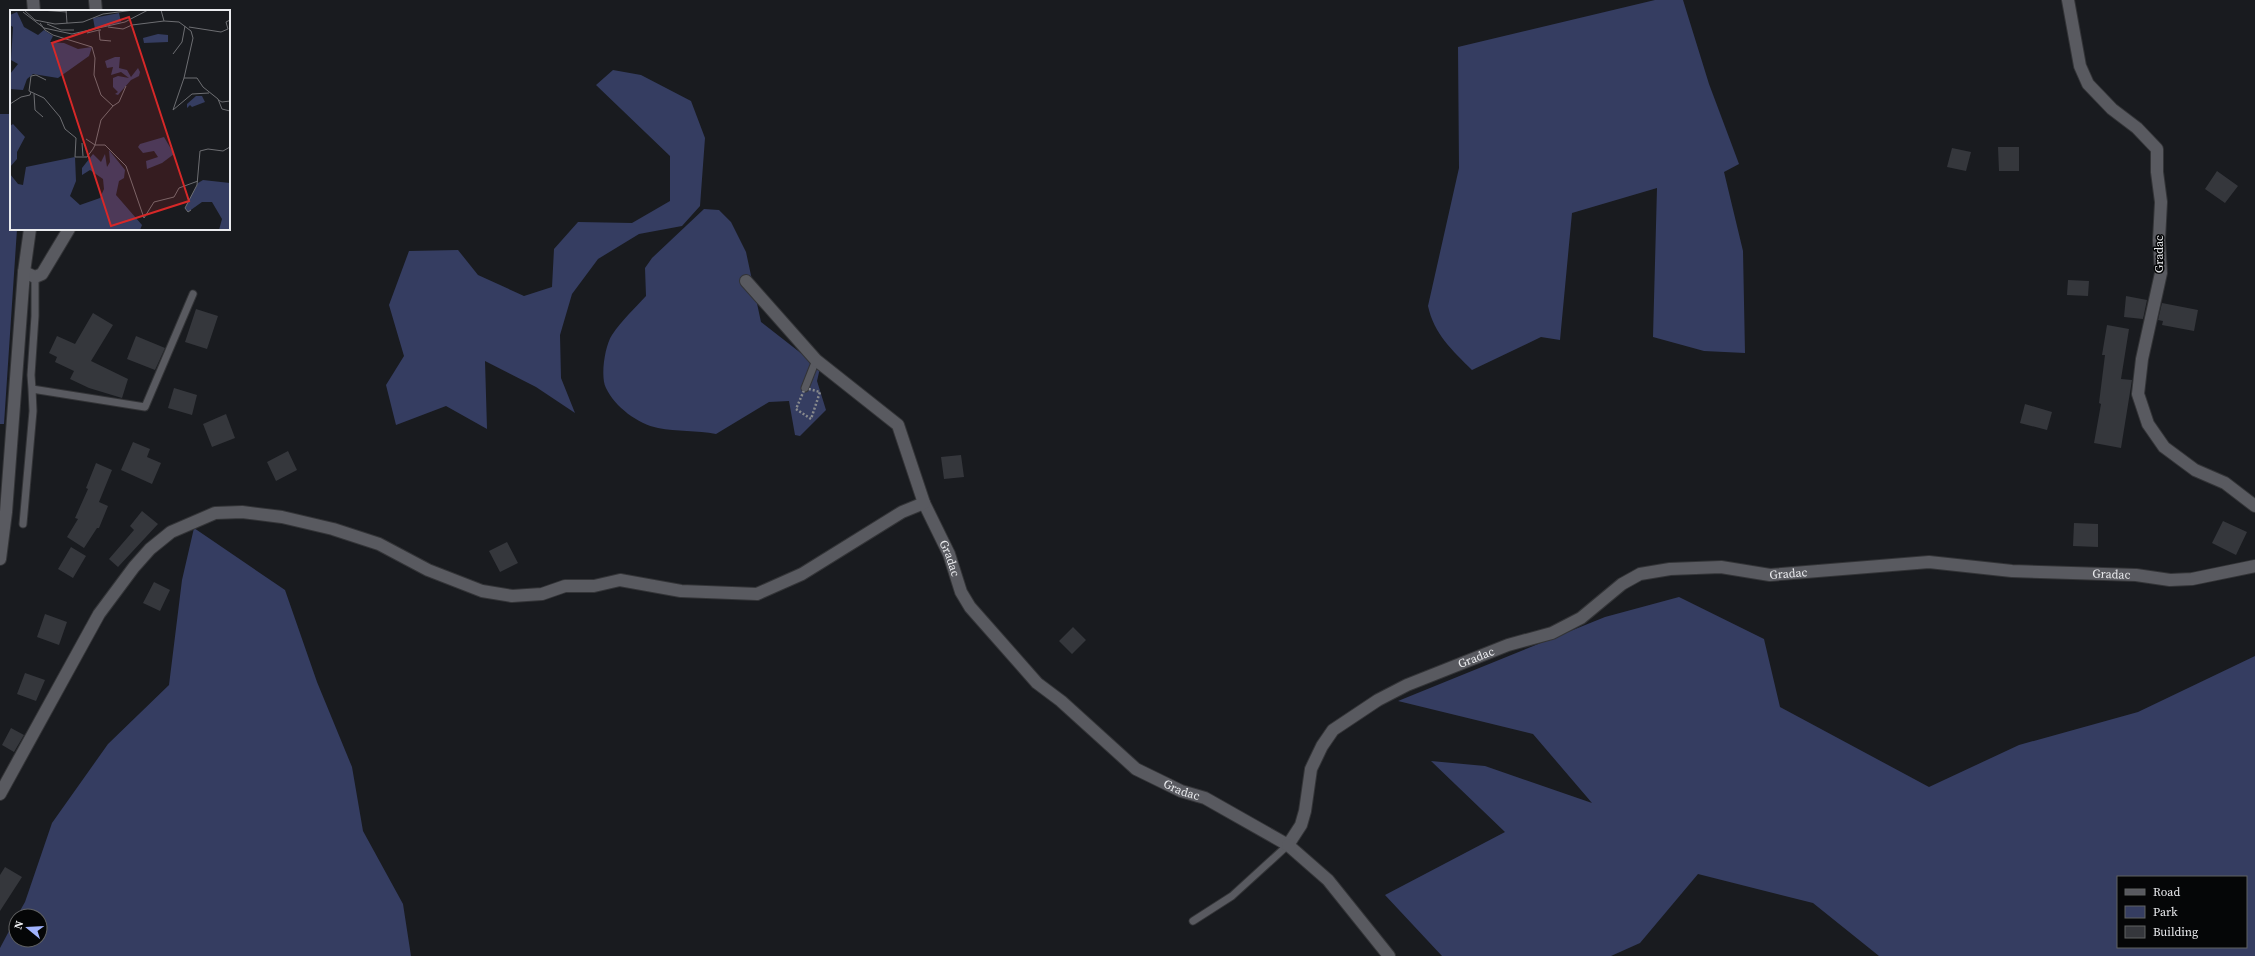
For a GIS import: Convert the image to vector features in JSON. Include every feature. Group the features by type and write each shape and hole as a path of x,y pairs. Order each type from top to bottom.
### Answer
{"street":[{"path":"33,0 34,10"},
{"path":"95,0 96,10"},
{"name":"Gradac","path":"2068,0 2080,66 2088,84 2112,109 2137,128 2157,149 2157,172 2161,202 2159,240 2161,273 2142,359 2138,394 2148,424 2164,447 2195,470 2225,483 2255,506"},
{"path":"0,559 29,275 30,230"},
{"path":"29,275 42,274 68,230"},
{"name":"Gradac","path":"746,281 816,360 898,425 924,503 949,554 961,592 970,607 1037,683 1062,701 1136,769 1181,791 1205,798 1288,845 1301,825 1305,811 1306,790 1311,769 1333,730 1378,700 1407,685 1508,645 1552,632 1563,625 1581,618 1622,584 1640,574 1670,569 1721,567 1770,575 1929,562 2012,571 2136,576 2170,580 2192,579 2255,566"},
{"path":"0,794 99,614 134,567 150,549 171,532 215,514 242,512 282,517 333,529 379,544 428,570 482,591 512,596 542,594 565,586 594,586 620,580 681,591 757,594 802,574 902,512 924,503"},
{"path":"1288,845 1328,880 1389,956"}],"lane":[{"path":"23,524 33,410 31,375 35,316 29,275"},
{"path":"32,389 145,407 193,294"},
{"path":"805,388 816,360"},
{"path":"1193,921 1232,896 1288,845"}],"path":[{"path":"805,388 820,392 811,419 796,409 805,388"}],"green space":[{"path":"1655,0 1683,0 1709,84 1739,164 1724,172 1743,251 1745,353 1704,351 1653,337 1657,188 1572,213 1560,340 1541,337 1472,370 1439,333 1428,306 1459,168 1458,47"},
{"path":"613,70 641,75 691,101 705,138 700,206 682,226 639,234 598,259 572,294 560,335 561,378 575,413 536,387 485,361 487,429 446,406 396,425 386,385 404,356 389,305 409,251 458,250 478,275 524,296 552,287 554,249 578,222 632,223 670,201 670,156 596,85"},
{"path":"0,114 10,114 10,230 17,230 4,424 0,424"},
{"path":"704,209 719,210 731,222 746,252 761,322 820,368 817,381 826,410 800,436 795,435 789,401 769,402 716,434 650,426 635,419 621,408 606,388 603,369 607,346 612,335 646,296 645,268 652,258"},
{"path":"194,528 285,590 317,682 352,767 363,831 403,904 411,956 0,956 0,948 8,933 8,948 48,948 48,908 22,908 25,902 52,823 108,744 169,685 182,580"},
{"path":"1679,597 1764,639 1780,707 1929,787 2019,745 2138,712 2255,656 2255,956 1879,956 1813,903 1698,874 1640,943 1611,956 1442,956 1385,895 1505,832 1431,761 1485,766 1592,803 1533,734 1398,701 1605,617"}],"building":[{"path":"1998,147 2019,147 2019,171 1999,171"},
{"path":"1952,148 1971,152 1966,171 1947,167"},
{"path":"2217,171 2238,186 2225,203 2205,189"},
{"path":"2068,280 2089,281 2088,296 2067,295"},
{"path":"2126,296 2147,300 2143,319 2124,317"},
{"path":"2162,303 2198,310 2194,331 2162,325 2163,321 2158,320"},
{"path":"196,309 218,316 207,349 185,342"},
{"path":"93,313 113,325 91,361 128,379 122,398 89,388 70,379 74,371 55,362 57,357 49,353 57,336 75,344"},
{"path":"2107,325 2129,329 2121,379 2132,380 2121,448 2094,443 2101,404 2099,403 2105,355 2102,355"},
{"path":"136,336 165,348 155,370 127,359"},
{"path":"174,388 197,395 192,415 168,408"},
{"path":"2025,404 2052,412 2047,430 2020,423"},
{"path":"226,414 235,438 212,447 203,424"},
{"path":"133,442 150,449 147,457 161,463 152,484 121,470"},
{"path":"288,451 297,470 276,481 267,462"},
{"path":"961,455 964,477 944,479 941,457"},
{"path":"96,463 112,470 99,502 108,506 99,528 97,528 84,548 67,537 78,519 75,518 88,489 86,488"},
{"path":"142,511 158,524 118,567 109,559 134,530 130,526"},
{"path":"2223,521 2247,532 2236,555 2212,543"},
{"path":"2074,523 2098,524 2098,547 2073,546"},
{"path":"507,542 518,563 500,572 489,551"},
{"path":"71,547 86,556 73,578 58,569"},
{"path":"154,582 170,590 160,611 143,603"},
{"path":"45,614 67,622 59,645 37,637"},
{"path":"1073,627 1086,640 1072,654 1059,641"},
{"path":"25,673 45,680 36,701 17,694"},
{"path":"11,728 24,735 14,752 2,745"},
{"path":"5,867 22,877 0,911 0,875"}]}
